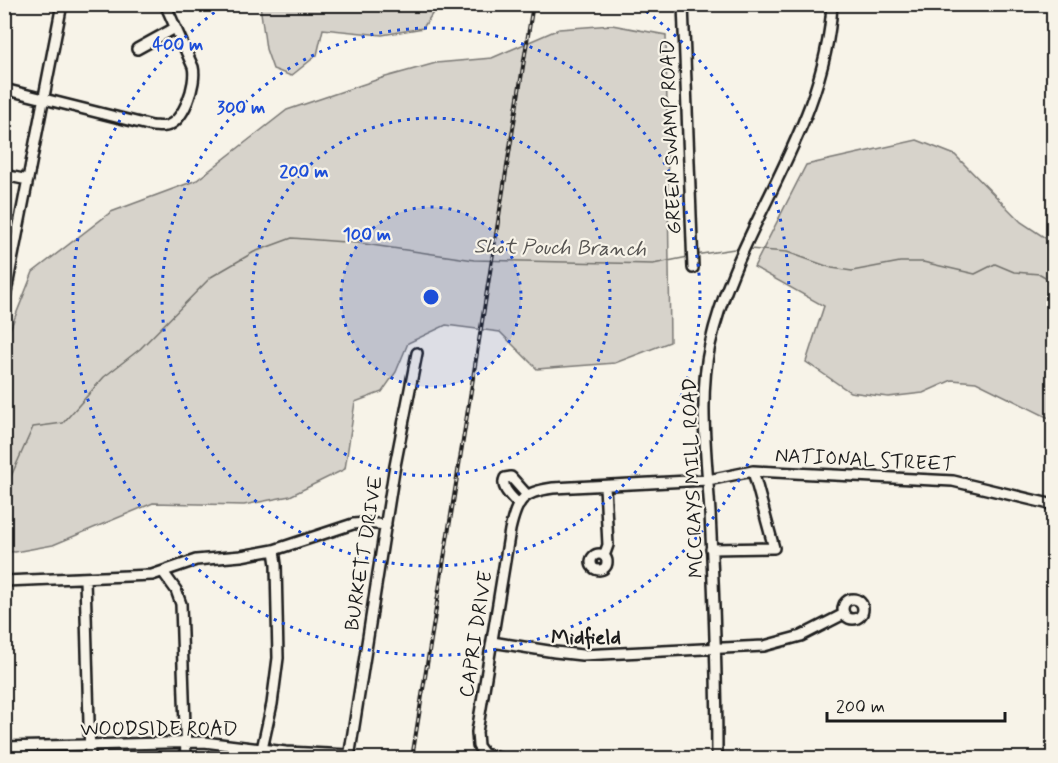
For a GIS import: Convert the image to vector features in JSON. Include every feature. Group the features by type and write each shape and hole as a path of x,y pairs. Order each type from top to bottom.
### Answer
{"street":[{"path":"4,302 62,4"},
{"path":"4,88 152,126 170,125 181,113 195,82 193,67 165,4"},
{"name":"GREEN SWAMP ROAD","path":"683,4 693,260"},
{"name":"MCCRAYS MILL ROAD","path":"717,759 716,649 704,396 706,366 718,316 737,267 805,121 817,88 828,51 832,4"},
{"path":"137,49 175,28"},
{"path":"4,175 28,180"},
{"name":"BURKETT DRIVE","path":"349,757 386,525 417,353"},
{"path":"711,549 774,548 753,471"},
{"name":"NATIONAL STREET","path":"708,480 753,471 953,481 1053,505"},
{"path":"519,505 504,487 505,478 511,477 527,495 536,490 553,488 708,480"},
{"path":"604,556 608,545 605,486"},
{"name":"CAPRI DRIVE","path":"498,759 484,754 477,739 510,530 519,505 527,495"},
{"path":"4,581 143,576 163,572 196,560 274,550 358,523 386,525"},
{"path":"262,749 275,688 278,658 274,550"},
{"path":"163,572 176,590 181,604 186,759"},
{"path":"85,579 90,759"},
{"path":"492,642 582,655 764,646 801,636 844,614"},
{"name":"WOODSIDE ROAD","path":"4,747 185,743 232,745 349,757"}],"shaded area":[{"path":"260,4 438,5 423,28 382,35 323,29 317,55 291,76 273,69 266,49"},
{"path":"612,25 666,35 670,342 615,363 537,369 500,332 446,325 408,343 396,372 382,392 355,402 345,469 290,496 244,505 153,503 53,545 15,552 5,551 5,339 33,272 111,212 197,180 287,110 382,78 436,63 492,58 559,29"},
{"path":"917,140 955,155 1021,222 1053,243 1053,420 976,382 952,380 923,393 888,397 850,392 806,362 824,306 754,267 806,165"}],"waterway":[{"name":"Shot Pouch Branch","path":"4,492 33,427 63,423 104,377 140,349 211,277 254,252 292,238 358,243 474,260 653,264 688,257"},
{"name":"Shot Pouch Branch","path":"695,255 741,248"},
{"name":"Shot Pouch Branch","path":"749,249 787,252 832,268 852,271 900,262 923,262 975,274 995,264 1014,272 1040,274 1054,282"}],"railway":[{"path":"412,758 533,4"}],"district":[{"name":"Midfield","path":"586,637"}]}
